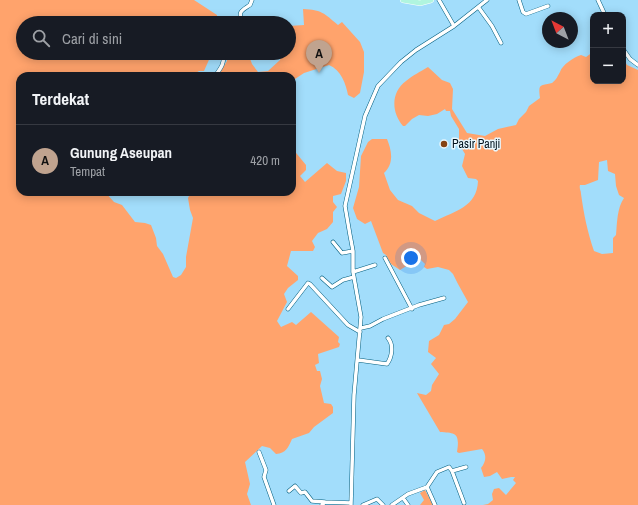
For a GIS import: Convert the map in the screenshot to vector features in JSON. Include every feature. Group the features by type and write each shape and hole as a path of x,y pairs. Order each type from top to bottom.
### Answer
{"main road":[{"path":"403,0 420,3 431,0"}],"street":[{"path":"240,16 242,9 250,5 252,0"},
{"path":"439,0 454,26"},
{"path":"289,491 295,486 301,493 305,492 312,501 323,504 351,504 354,410 361,317 353,272 353,251 345,211 345,201 365,116 374,93 383,80 401,62 416,50 479,8 487,0"},
{"path":"519,0 526,14 548,6"},
{"path":"598,0 604,12"},
{"path":"479,8 492,26 501,43"},
{"path":"626,53 630,59 638,65"},
{"path":"219,72 222,68 224,60"},
{"path":"333,242 342,253 353,251"},
{"path":"385,258 412,309"},
{"path":"353,272 375,265"},
{"path":"322,278 332,287 343,280 354,278"},
{"path":"288,308 308,283 348,325 360,330 419,305 444,298"},
{"path":"358,360 388,364 392,346 388,338"},
{"path":"258,452 266,470 264,477 274,505"},
{"path":"392,505 409,494 427,487 439,471 449,467 452,471 464,504"},
{"path":"452,471 466,467"},
{"path":"427,487 435,505"},
{"path":"404,498 408,505"},
{"path":"363,505 376,499 383,505"}],"shaded area":[{"path":"0,0 194,0 217,16 16,16 16,60 209,60 204,71 197,72 16,72 16,196 109,196 114,202 122,205 135,222 151,225 156,238 157,246 163,254 173,277 176,278 181,275 186,267 186,257 193,218 190,210 189,196 296,196 296,153 306,165 306,170 300,176 305,182 327,163 337,171 346,173 346,181 341,194 333,196 333,202 337,207 333,212 333,222 327,229 318,233 312,241 315,247 313,251 291,251 287,266 298,276 298,280 288,288 284,294 287,302 277,321 281,327 292,322 296,325 311,312 339,337 339,347 318,354 319,363 315,365 317,371 320,371 322,379 320,386 324,403 331,404 333,407 333,413 314,427 309,433 292,439 284,451 276,454 270,448 262,446 245,462 250,484 247,494 251,505 0,505"},
{"path":"303,9 315,10 322,13 338,25 342,22 360,42 364,52 364,72 360,93 354,98 348,95 346,86 337,70 329,65 304,73 296,78 296,72 258,72 268,71 280,60 296,60 296,26 304,25"},
{"path":"590,54 590,84 626,84 626,63 638,70 638,505 483,505 488,504 493,500 492,494 494,489 499,488 506,495 516,483 513,480 515,477 502,479 497,472 490,476 484,477 481,468 485,461 484,451 482,449 459,453 457,452 458,441 456,435 440,432 417,393 426,395 431,391 432,385 439,374 431,364 436,358 428,352 429,341 439,335 444,325 449,324 455,319 468,302 453,274 449,270 438,267 427,269 424,267 425,264 420,259 400,270 391,264 386,255 383,253 371,221 365,224 357,219 353,208 359,187 361,156 368,142 372,139 387,139 390,148 391,161 384,173 390,190 398,200 412,206 419,213 435,221 457,211 464,207 474,197 477,190 478,181 476,179 468,178 462,166 465,154 459,144 459,129 451,116 450,111 446,111 445,109 437,114 428,116 419,115 403,126 396,115 394,102 395,96 401,86 411,77 428,67 442,80 450,83 453,89 452,109 467,133 485,136 498,129 516,125 529,106 540,98 540,87 542,85 554,82 561,69 566,64 572,59 581,55 586,57","holes":["607,160 608,171 615,174 616,186 619,195 624,198 619,211 616,235 613,238 613,253 602,254 594,251 589,236 583,209 580,185 585,185 598,180 599,162"]},
{"path":"227,60 251,60 258,72 220,72"},
{"path":"425,490 433,505 420,505 424,500 420,493"}],"place":[{"name":"Gunung Aseupan","path":"319,73"},
{"name":"Pasir Panji","path":"444,144"}]}
